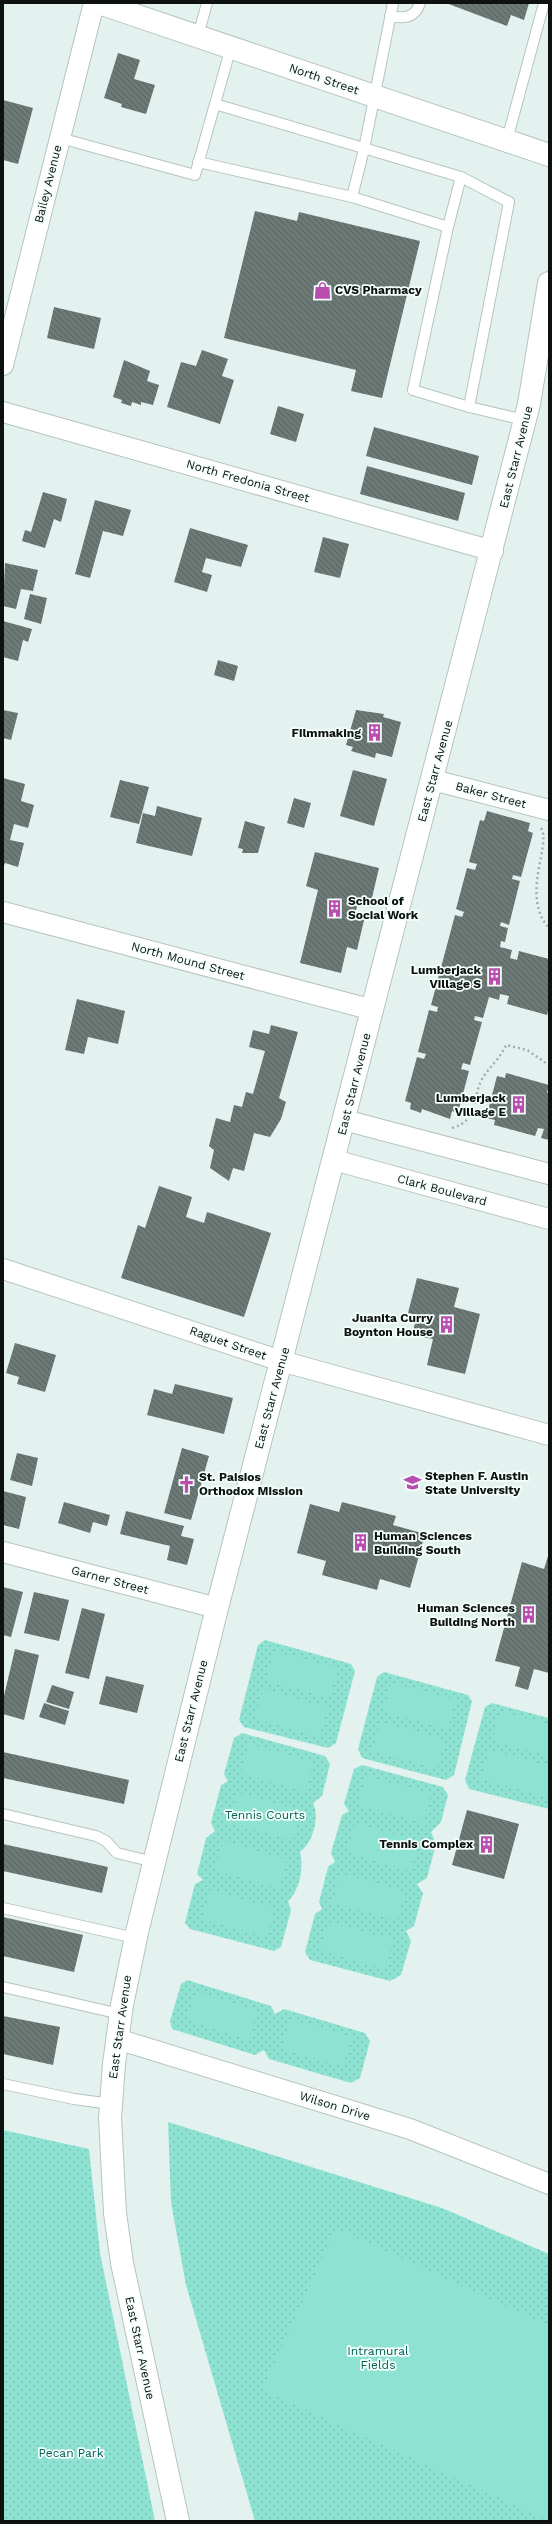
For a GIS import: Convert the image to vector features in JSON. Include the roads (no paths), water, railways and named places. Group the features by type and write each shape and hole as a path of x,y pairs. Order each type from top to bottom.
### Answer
{"main road":[{"name":"North Street","path":"99,3 549,154"},
{"name":"East Starr Avenue","path":"178,2521 122,2263 112,2176 111,2104 116,2039 120,2014 154,1862 217,1608 493,550 525,420 539,355 549,283"}],"street":[{"name":"Bailey Avenue","path":"3,365 94,3"},
{"name":"North Fredonia Street","path":"3,412 493,550"},
{"name":"Baker Street","path":"433,780 544,817"},
{"name":"North Mound Street","path":"3,912 373,1010"},
{"path":"344,1120 549,1174"},
{"name":"Clark Boulevard","path":"334,1160 549,1219"},
{"name":"Raguet Street","path":"3,1269 281,1361 549,1435"},
{"name":"Garner Street","path":"3,1552 217,1608"},
{"name":"Wilson Drive","path":"116,2039 433,2137 549,2184"}],"lane":[{"path":"198,36 207,3"},
{"path":"352,197 364,149 393,3"},
{"path":"390,16 402,19 409,17 415,12 420,3"},
{"path":"507,140 544,3"},
{"path":"60,138 195,175 231,47"},
{"path":"215,104 461,177 509,202 469,407"},
{"path":"198,162 352,197 448,227"},
{"path":"461,177 448,227 412,390 469,407 525,420"},
{"path":"3,1814 96,1836 106,1841 113,1852 154,1862"},
{"path":"3,1908 136,1938"},
{"path":"3,1988 120,2014"},
{"path":"3,2084 74,2099 111,2104"}],"place":[{"name":"CVS Pharmacy","path":"322,290"},
{"name":"Filmmaking","path":"374,733"},
{"name":"School of Social Work","path":"335,908"},
{"name":"Lumberjack Village S","path":"494,977"},
{"name":"Lumberjack Village E","path":"519,1105"},
{"name":"Juanita Curry Boynton House","path":"446,1325"},
{"name":"Stephen F. Austin State University","path":"412,1483"},
{"name":"St. Paisios Orthodox Mission","path":"186,1484"},
{"name":"Human Sciences Building South","path":"361,1543"},
{"name":"Human Sciences Building North","path":"528,1615"},
{"name":"Tennis Complex","path":"486,1844"}],"park label":[{"name":"Tennis Courts","path":"265,1815"},
{"name":"Intramural Fields","path":"378,2358"},
{"name":"Pecan Park","path":"71,2453"}]}
